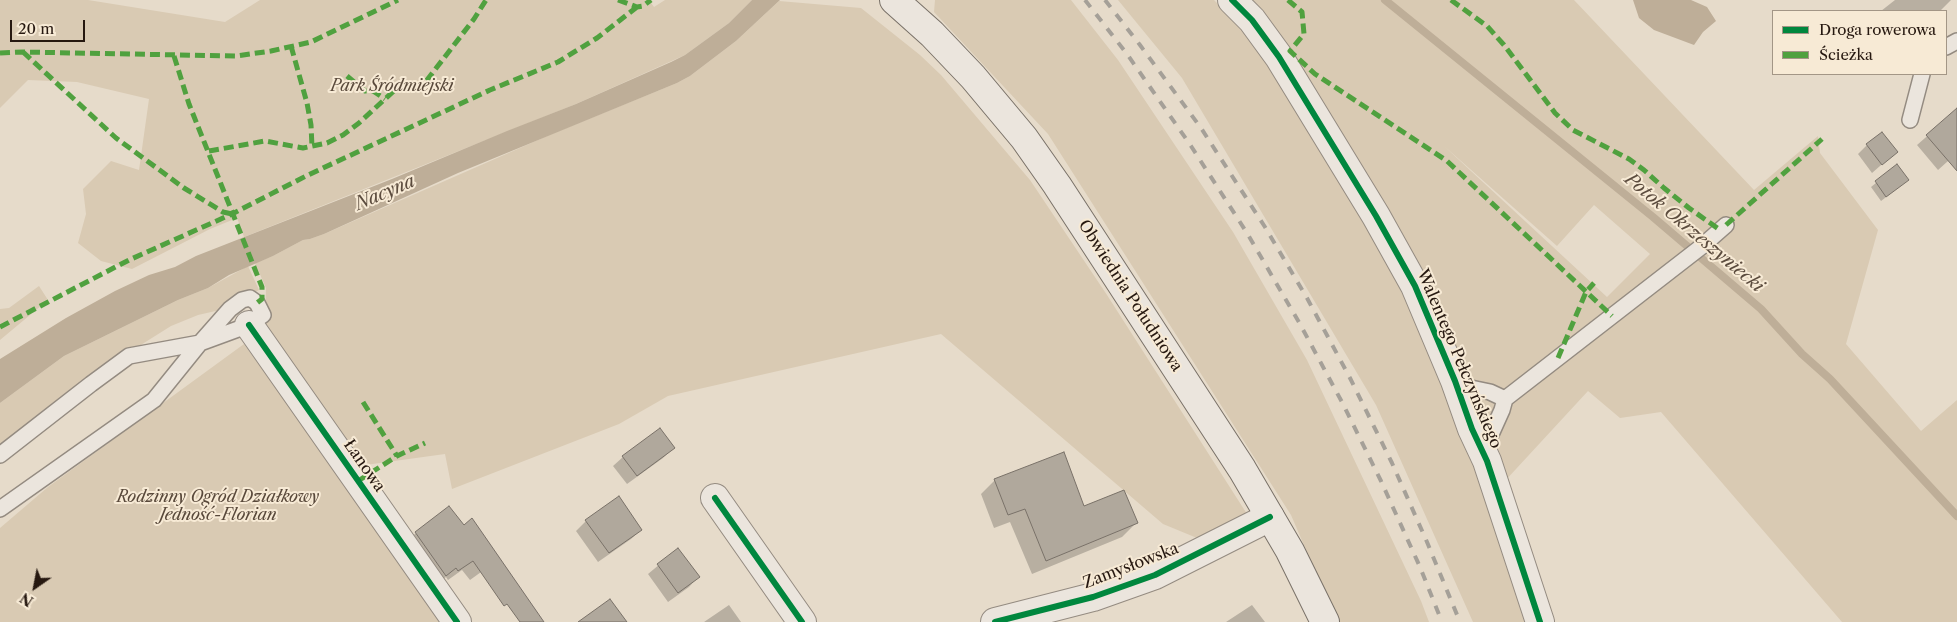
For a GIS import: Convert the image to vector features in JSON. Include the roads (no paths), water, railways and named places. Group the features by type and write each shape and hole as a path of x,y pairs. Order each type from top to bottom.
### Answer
{"street":[{"name":"Walentego Pełczyńskiego","path":"1232,0 1252,20 1279,57 1376,216 1415,286 1455,381 1472,429 1487,461 1540,622"},
{"name":"Obwiednia Południowa","path":"901,2 946,48 1003,112 1062,193 1242,468 1301,573 1325,622"},
{"name":"Łanowa","path":"249,326 457,622"},
{"path":"715,498 802,622"},
{"name":"Zamysłowska","path":"995,622 1093,597 1155,575 1270,517"}],"lane":[{"path":"1910,120 1922,75"},
{"path":"1487,461 1488,441 1502,410 1505,398 1676,267 1726,225"},
{"path":"0,455 129,356 200,343 249,326 263,315 257,303 250,298 242,300 230,309 200,343 154,400 0,510"},
{"path":"1455,381 1466,387 1490,392 1505,398"}],"water":[{"name":"Nacyna","path":"752,0 780,0 736,41 690,76 677,83 458,173 324,234 303,240 273,256 229,275 208,288 178,300 64,356 0,403 0,359 66,318 115,291 149,275 175,267 196,256 576,104 671,62 685,55 729,23"},
{"path":"1633,0 1691,0 1707,7 1716,21 1703,32 1694,45 1654,30 1639,18"}],"waterway":[{"name":"Potok Okrzeszyniecki","path":"1385,0 1653,217 1761,309 1802,354 1830,379 1957,516"}],"railway":[{"path":"1085,0 1127,54 1191,146 1247,233 1300,324 1343,404 1381,481 1420,567 1442,622"},
{"path":"1105,0 1201,128 1265,227 1307,298 1350,378 1392,463 1460,622"}],"park label":[{"name":"Park Śródmiejski","path":"392,86"},
{"name":"Rodzinny Ogród Działkowy Jedność-Florian","path":"218,506"}]}
